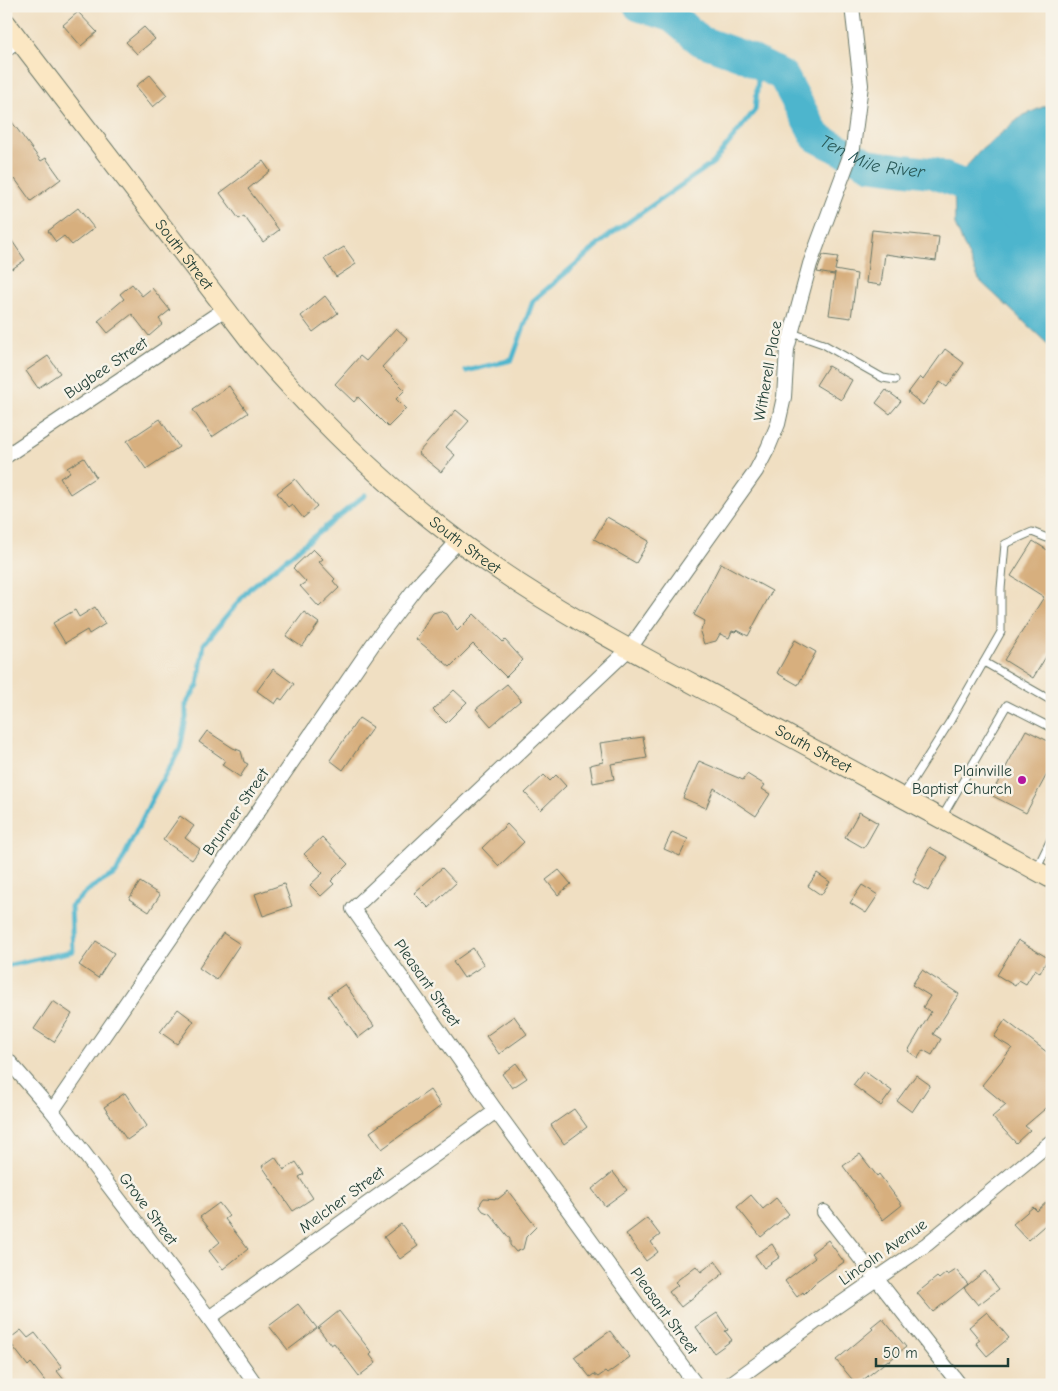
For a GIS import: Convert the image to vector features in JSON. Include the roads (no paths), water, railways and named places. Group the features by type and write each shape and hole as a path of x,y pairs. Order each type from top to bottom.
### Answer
{"main road":[{"name":"South Street","path":"6,23 12,44 287,385 318,417 390,483 459,540 518,583 630,648 1044,875"}],"street":[{"name":"Witherell Place","path":"630,648 756,471 778,424 784,397 788,349 810,264 851,153 861,85 852,6"},
{"name":"Bugbee Street","path":"6,456 225,309"},
{"name":"Brunner Street","path":"52,1111 373,644 417,586 459,540"},
{"name":"Pleasant Street","path":"630,648 353,909 496,1111 696,1385"},
{"name":"Grove Street","path":"6,1058 52,1111 209,1318 256,1385"},
{"name":"Melcher Street","path":"209,1318 496,1111"},
{"name":"Lincoln Avenue","path":"729,1385 926,1244 1052,1141"},
{"path":"824,1212 960,1385"}],"lane":[{"path":"792,333 823,344 883,378 895,380"},
{"path":"902,797 949,723 1002,632 1001,589 1005,544 1032,532 1052,540"},
{"path":"983,664 1052,701"},
{"path":"941,819 1007,705 1052,728"},
{"path":"1044,875 1052,837"}],"water":[{"path":"1052,103 1052,348 979,280 955,225 954,181 980,151 1022,116"}],"waterway":[{"name":"Ten Mile River","path":"639,6 672,17 701,41 746,57 783,76 816,137 871,165 933,173 984,193 1021,218 1052,244"},
{"path":"466,371 512,360 533,301 611,234 713,163 755,110 758,79 757,63"},
{"path":"6,966 73,951 71,906 91,888 116,873 153,797 180,749 186,718 186,704 198,685 204,644 249,589 365,495"}],"place":[{"name":"Plainville Baptist Church","path":"1022,780"}]}
